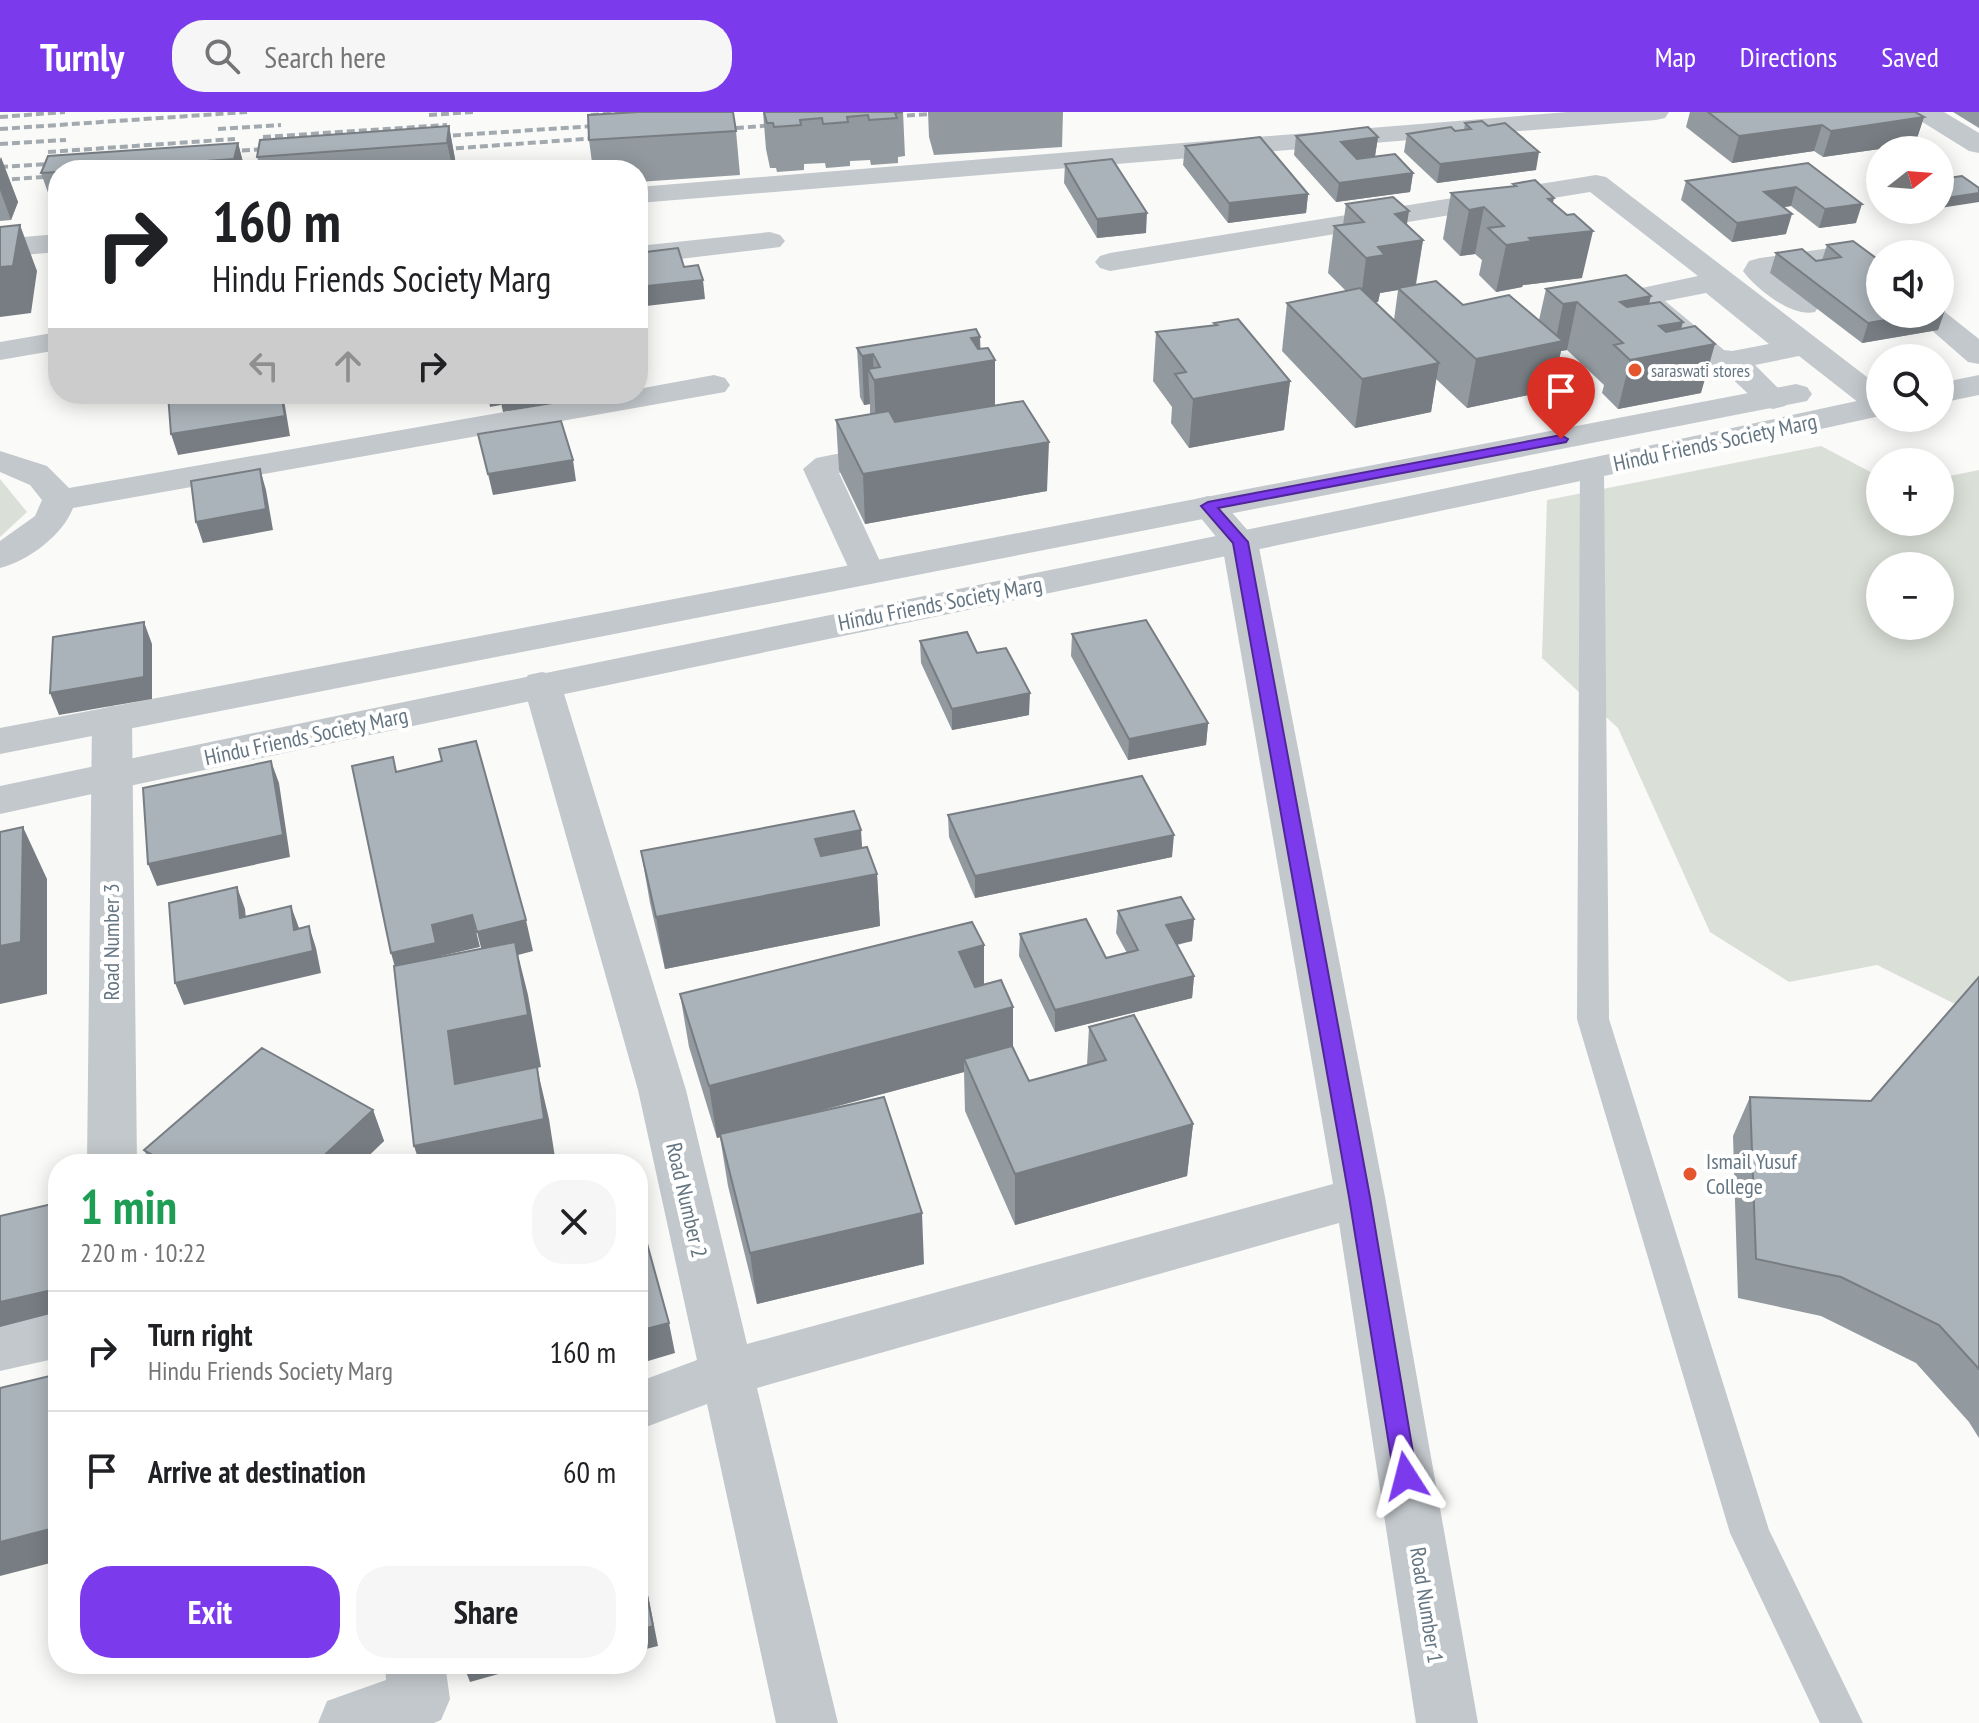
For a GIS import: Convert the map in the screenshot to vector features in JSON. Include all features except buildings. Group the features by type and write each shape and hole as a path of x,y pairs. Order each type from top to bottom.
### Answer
{"street":[{"path":"648,194 1656,112"},
{"path":"1925,112 1979,145"},
{"path":"1110,262 1596,183 1866,386"},
{"path":"648,254 770,241"},
{"path":"0,248 48,244"},
{"path":"1774,319 1817,316 1758,271 1760,267 1844,255 1866,265"},
{"path":"1727,283 1765,276"},
{"path":"1945,328 1979,357"},
{"path":"0,351 48,343"},
{"path":"1954,363 1979,357"},
{"path":"1732,361 1773,399"},
{"path":"648,397 714,385"},
{"path":"1954,390 1979,385"},
{"name":"Hindu Friends Society Marg","path":"0,741 1773,399 1866,393"},
{"name":"Hindu Friends Society Marg","path":"0,800 110,779 542,684 1592,469 1866,394"},
{"path":"59,500 606,404"},
{"path":"867,572 820,469 924,448"},
{"path":"0,461 26,468 50,482 59,500 50,522 0,557"},
{"path":"1208,506 1240,542"},
{"name":"Road Number 1","path":"1240,542 1360,1197 1447,1723"},
{"name":"Road Number 2","path":"542,684 662,1090 807,1723"},
{"name":"Road Number 3","path":"112,719 112,1154"},
{"path":"648,1402 727,1373 1360,1197"},
{"path":"0,1348 48,1337"},
{"path":"349,1723 419,1699 416,1674"}],"lane":[{"path":"1592,469 1593,1019 1750,1533 1842,1723"}],"shaded area":[{"path":"1821,446 1866,470 1866,536 1954,536 1954,475 1979,470 1979,1016 1877,965 1789,982 1710,932 1618,728 1542,658 1547,500"},
{"path":"0,479 27,512 0,537"}],"railway":[{"path":"0,117 65,112"},
{"path":"0,129 247,112"},
{"path":"429,115 473,112"},
{"path":"591,115 630,112"},
{"path":"883,117 960,112"},
{"path":"712,130 787,124"},
{"path":"218,129 281,125"},
{"path":"263,137 447,125"},
{"path":"429,137 609,125"},
{"path":"432,150 612,137"},
{"path":"48,152 235,139"},
{"path":"0,144 66,140"},
{"path":"218,152 282,148"},
{"path":"0,167 48,164"},
{"path":"0,180 48,177"}],"place":[{"name":"saraswati stores","path":"1635,370"},
{"name":"Ismail Yusuf College","path":"1690,1174"}],"route":[{"path":"1406,1476 1360,1197 1240,542 1208,506 1561,439"}]}
